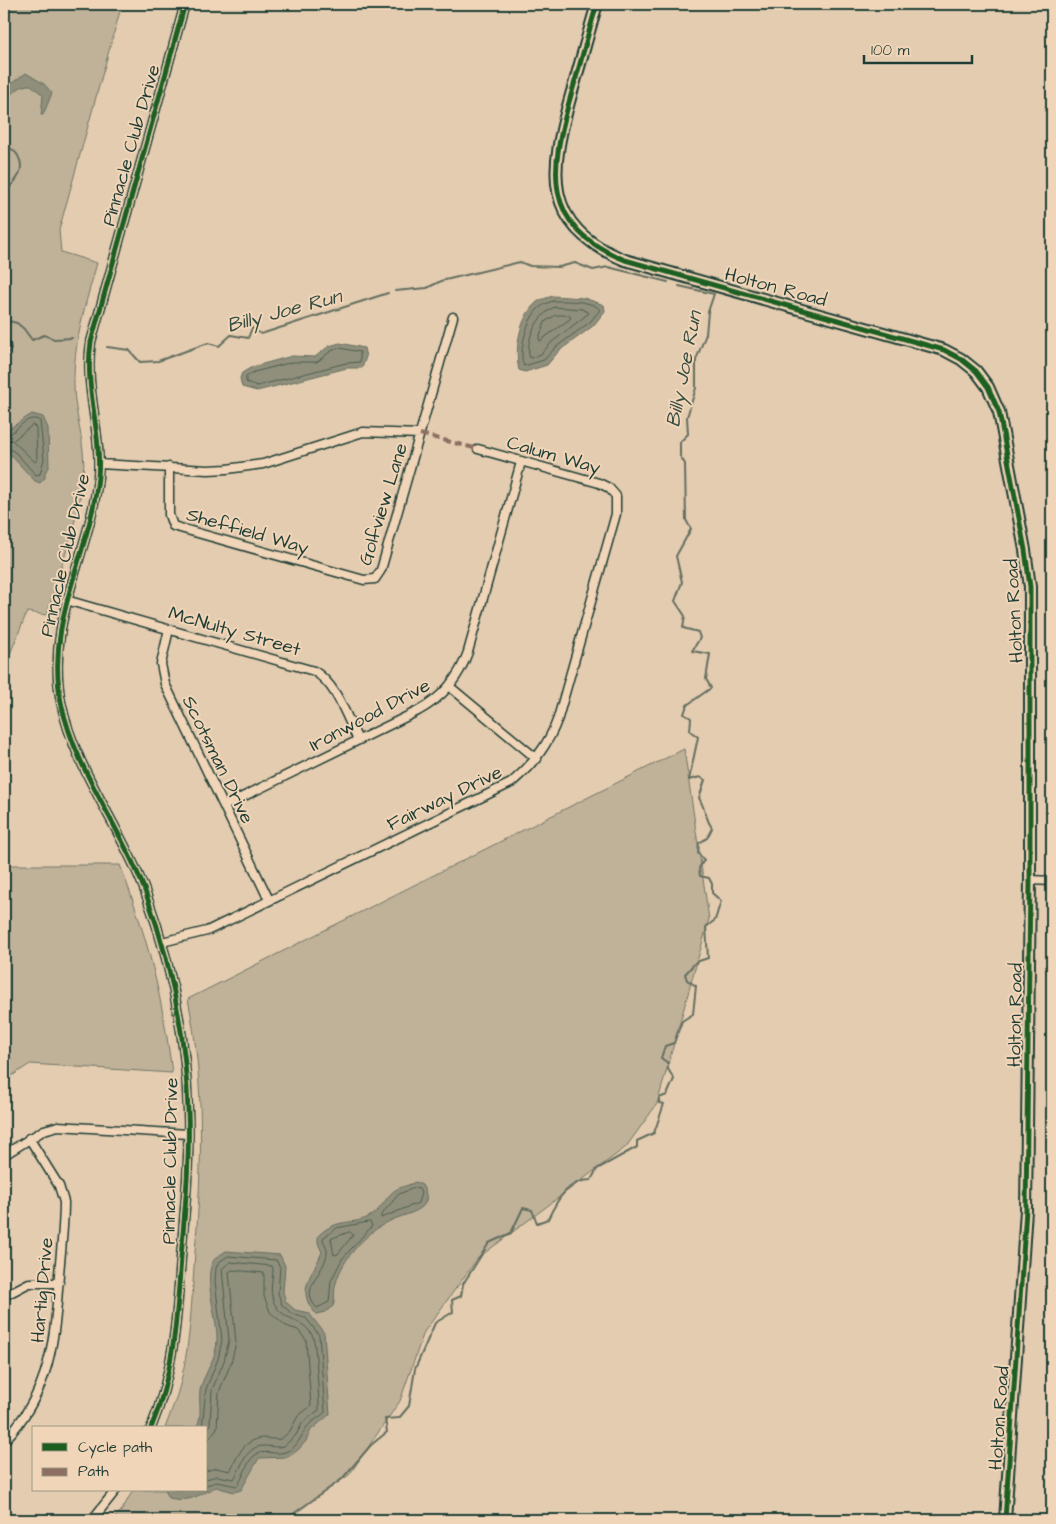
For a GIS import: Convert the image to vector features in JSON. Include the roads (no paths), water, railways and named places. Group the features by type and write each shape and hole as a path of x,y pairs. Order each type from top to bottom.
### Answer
{"street":[{"name":"Pinnacle Club Drive","path":"152,1426 165,1389 176,1332 188,1134 185,1056 176,999 162,942 145,890 122,838 78,758 66,722 59,686 57,656 66,600 92,507 98,464 89,386 91,342 185,4"},
{"name":"Holton Road","path":"597,4 562,128 555,161 556,182 562,203 581,232 601,248 625,260 944,350 961,359 976,371 994,399 1003,426 1030,588 1030,880 1026,1210 1005,1520"},
{"name":"Golfview Lane","path":"373,580 379,575 381,570 453,317"},
{"path":"98,464 208,470 247,467 295,455 363,432 420,434"},
{"name":"Calum Way","path":"478,449 599,483 609,488 616,496"},
{"name":"Ironwood Drive","path":"224,806 426,707 450,686 460,672 468,652 521,462"},
{"name":"Sheffield Way","path":"169,467 168,515 173,526 355,577 373,580"},
{"name":"Fairway Drive","path":"162,942 207,931 511,783 537,759 551,738 558,718 616,514 616,496"},
{"name":"McNulty Street","path":"66,600 301,666 318,673 334,691 358,740"},
{"name":"Scotsman Drive","path":"169,629 161,659 162,675 269,900"},
{"path":"450,686 537,759"},
{"path":"1030,880 1052,880"},
{"path":"4,1155 44,1130 65,1126 188,1134"},
{"name":"Hartig Drive","path":"4,1441 30,1407 45,1376 55,1333 64,1202 59,1186 29,1138"},
{"path":"4,1296 29,1283 59,1283"},
{"path":"92,1520 114,1492"}],"water":[{"path":"26,73 44,84 52,93 43,115 41,115 43,95 31,85 23,86 4,96 4,82 12,83"},
{"path":"552,296 584,298 604,305 605,311 593,326 559,351 547,365 525,372 519,370 518,343 526,316 537,302"},
{"path":"340,343 364,348 366,357 362,368 347,368 257,391 242,387 240,378 242,373 252,367 292,356 315,357 329,346"},
{"path":"32,414 43,417 48,428 49,468 45,472 45,478 40,483 35,481 4,448 4,434 7,430"},
{"path":"415,1182 422,1185 426,1193 426,1201 423,1206 416,1211 388,1222 363,1240 349,1256 339,1274 335,1286 333,1306 325,1312 316,1314 310,1306 306,1291 307,1283 322,1252 318,1243 318,1236 332,1226 365,1219 379,1209 393,1191"},
{"path":"226,1251 280,1255 285,1266 283,1292 286,1302 295,1310 309,1313 324,1333 330,1414 311,1430 306,1441 288,1457 259,1458 241,1490 234,1492 216,1487 208,1491 208,1426 197,1426 200,1418 201,1386 217,1346 217,1331 210,1287 211,1267 215,1259"},
{"path":"166,1492 205,1492 183,1500 169,1498"}],"waterway":[{"path":"4,143 17,154 21,167 18,176 4,193"},
{"name":"Billy Joe Run","path":"395,291 427,288 441,281 520,262 530,266 559,267 575,263 593,270 608,267 668,282"},
{"name":"Billy Joe Run","path":"285,1520 342,1479 371,1445 387,1432 385,1419 399,1418 409,1406 415,1369 435,1323 453,1312 452,1300 461,1296 463,1284 489,1243 511,1233 523,1208 532,1210 537,1223 548,1219 559,1198 570,1187 576,1183 591,1180 597,1169 637,1147 637,1141 654,1133 664,1104 659,1103 659,1098 667,1095 674,1079 668,1069 668,1063 661,1058 665,1046 674,1043 682,1021 693,1014 696,986 687,980 685,974 696,962 708,958 706,927 715,920 721,901 712,893 712,884 709,878 700,876 699,868 704,860 698,853 699,843 707,838 712,828 699,798 705,780 700,777 689,780 698,737 690,731 691,718 684,714 687,705 711,688 706,679 710,654 692,651 700,638 698,632 683,628 685,616 675,601 682,582 676,556 691,529 686,520 685,464 680,456 680,442 688,434 687,417 696,388 696,360 706,334 708,312 714,294 679,286"},
{"name":"Billy Joe Run","path":"107,347 129,350 140,362 158,361 208,343 219,346 231,335 248,338 252,328 261,334 388,293"},
{"name":"Billy Joe Run","path":"4,320 17,323 32,340 44,335 54,339 72,338"},
{"path":"4,328 11,348 4,361"}]}
